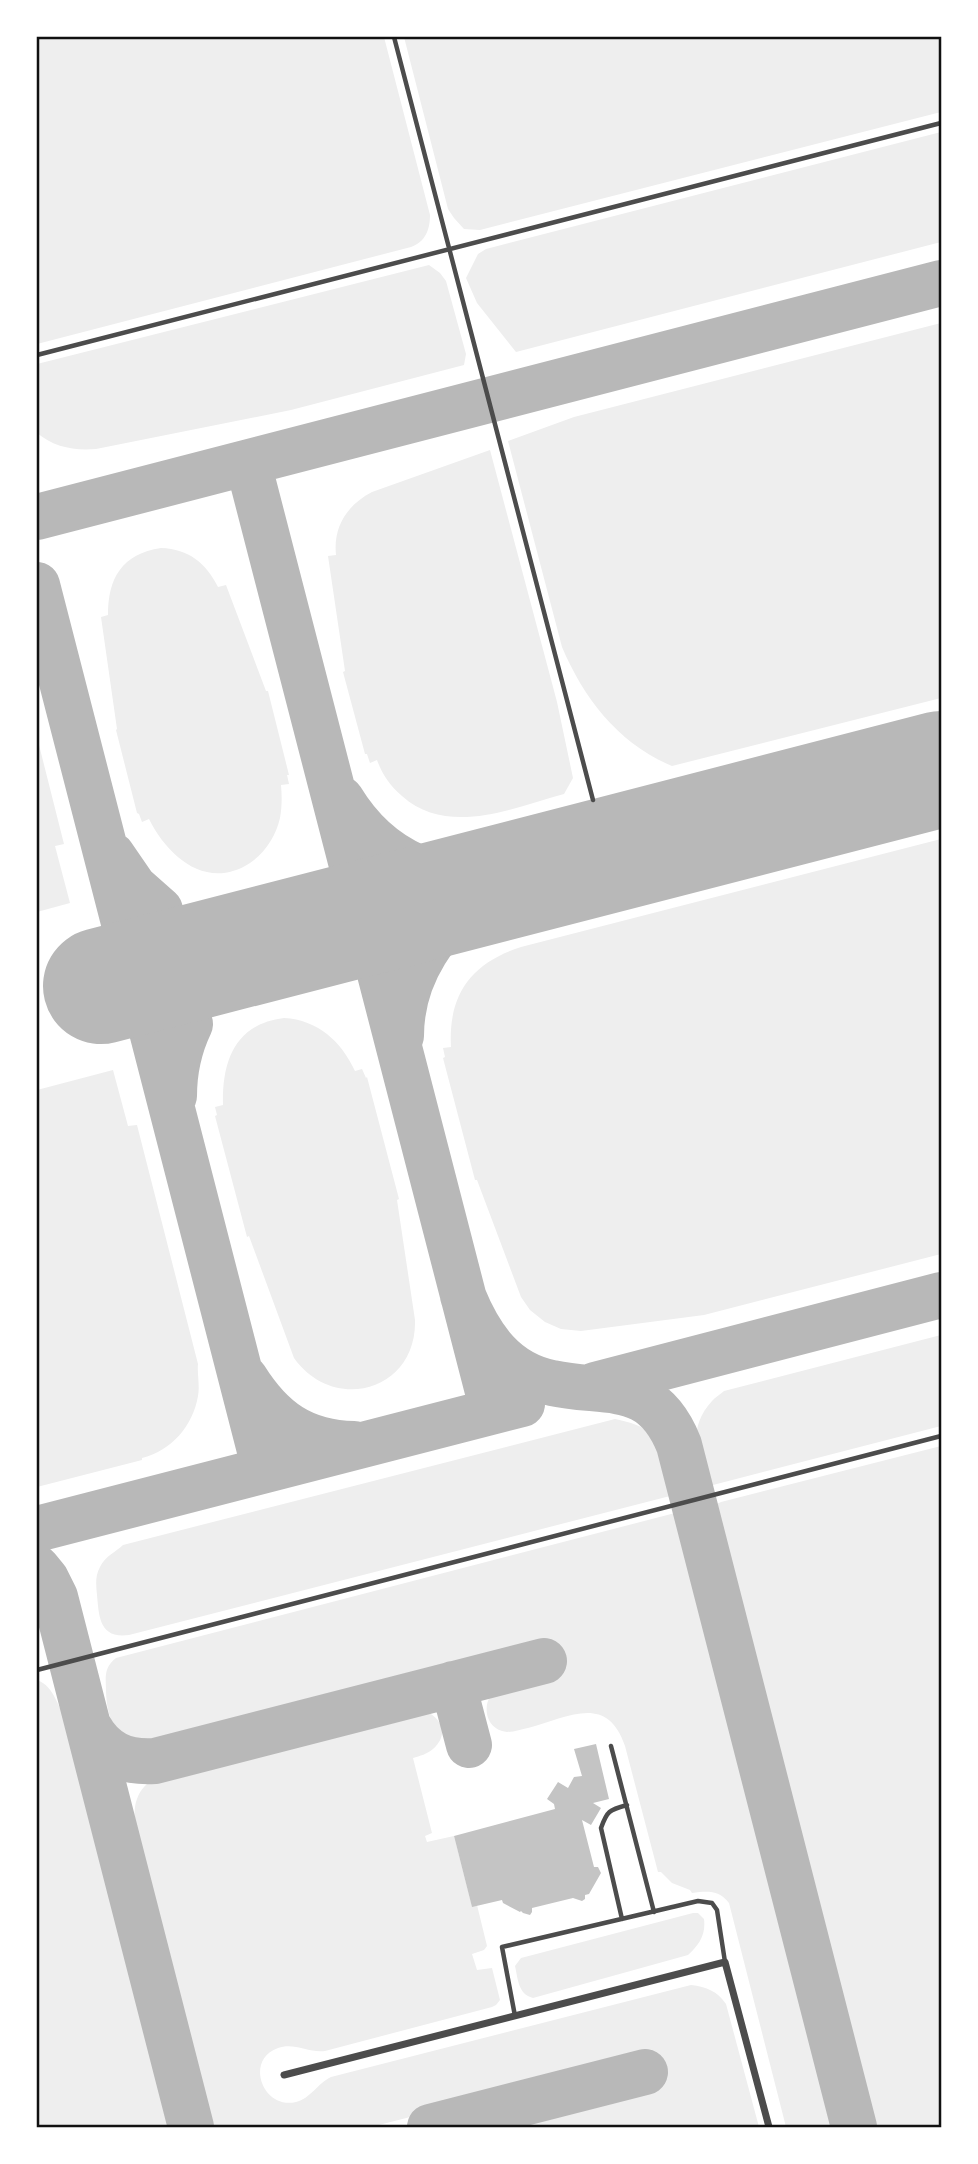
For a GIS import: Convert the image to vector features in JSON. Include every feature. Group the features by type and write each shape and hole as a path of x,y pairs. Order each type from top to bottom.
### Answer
{"street":[{"path":"285,2075 725,1962 769,2127"}],"lane":[{"path":"394,37 593,800"},
{"path":"37,355 941,122"},
{"path":"37,1670 941,1436"},
{"path":"611,1746 654,1912"},
{"path":"622,1919 601,1828 611,1809 627,1805"},
{"path":"515,2016 502,1947 698,1901 712,1903 717,1910 725,1962"}],"shaded area":[{"path":"37,37 384,37 430,215 426,235 411,247 37,344"},
{"path":"404,37 941,37 941,112 480,230 464,229 448,209"},
{"path":"941,132 941,242 516,352 477,303 466,278 478,254 486,249"},
{"path":"429,265 446,281 466,354 464,365 291,410 96,449 65,447 50,442 37,433 37,364"},
{"path":"941,323 941,698 672,766 653,757 605,718 581,684 562,647 508,441 574,417"},
{"path":"490,450 557,702 573,778 564,794 524,806 481,816 440,815 420,808 402,796 387,780 377,760 370,763 365,754 343,672 345,671 328,556 336,555 339,526 349,510 363,497"},
{"path":"161,548 188,554 202,564 218,587 226,585 268,691 289,775 289,784 281,785 281,814 273,838 255,859 234,871 219,873 190,866 167,846 149,819 142,822 137,813 116,730 101,617 108,615 111,590 120,570 136,556"},
{"path":"37,737 64,844 55,846 70,903 37,912"},
{"path":"941,839 941,1254 704,1315 581,1331 561,1329 545,1322 530,1310 521,1297 475,1180 443,1058 443,1048 451,1047 451,1028 459,997 476,972 489,962 521,947"},
{"path":"284,1018 318,1028 343,1050 355,1071 362,1069 367,1077 399,1199 397,1200 415,1320 412,1344 403,1364 388,1378 370,1387 350,1389 330,1386 311,1375 294,1358 249,1236 247,1237 215,1116 215,1107 223,1105 225,1074 235,1047 254,1028"},
{"path":"113,1070 128,1126 137,1125 198,1364 198,1396 186,1427 162,1450 142,1460 37,1487 37,1090"},
{"path":"941,1335 941,1426 713,1485 704,1485 698,1462 697,1431 704,1411 724,1391"},
{"path":"615,1419 643,1428 660,1442 673,1475 677,1491 674,1495 129,1635 119,1635 106,1630 100,1618 97,1574 105,1560 123,1545"},
{"path":"941,1446 941,2127 869,2127 710,1507"},
{"path":"683,1513 840,2127 786,2127 729,1903 713,1892 692,1893 658,1872 625,1746 608,1719 585,1713 510,1732 499,1730 489,1720 489,1699 499,1685 553,1671 546,1645 158,1742 145,1744 129,1740 117,1730 110,1716 106,1674 116,1658"},
{"path":"37,1680 52,1693 68,1721 173,2127 37,2127"},
{"path":"412,1707 428,1712 442,1728 439,1742 433,1749 413,1758 432,1833 425,1836 427,1842 454,1836 472,1906 477,1905 487,1946 484,1950 472,1954 477,1970 492,1968 500,2000 492,2007 325,2051 290,2046 278,2048 268,2054 262,2063 260,2072 267,2092 274,2099 296,2102 306,2098 331,2077 691,1985 711,1990 726,2004 759,2127 482,2127 659,2081 652,2055 371,2127 212,2125 134,1821 137,1799 147,1784 155,1779 200,1762"},
{"path":"698,1913 704,1919 704,1930 688,1955 533,1998 524,1993 520,1985 515,1966 521,1958"}],"building":[{"path":"596,1744 609,1799 593,1803 601,1808 591,1825 582,1820 594,1867 598,1867 601,1873 589,1894 585,1895 582,1901 573,1898 532,1908 530,1915 503,1903 502,1900 472,1907 454,1836 555,1809 554,1804 547,1799 558,1782 568,1788 574,1777 582,1776 574,1749"}],"taxiway":[{"path":"37,517 941,283"},
{"path":"248,463 493,1411"},
{"path":"37,585 265,1470"},
{"path":"341,799 374,840 415,866 462,878 515,875"},
{"path":"401,1036 407,992 425,952 453,918 471,904 490,893 516,884 670,843"},
{"path":"112,855 134,887 160,910"},
{"path":"174,1096 178,1059 190,1024"},
{"path":"595,1385 941,1295"},
{"path":"463,1296 486,1340 508,1363 521,1372 552,1383 626,1393 641,1399 656,1408 668,1423 679,1445 854,2127"},
{"path":"245,1378 266,1406 290,1427 319,1439 354,1444"},
{"path":"37,1529 522,1404"},
{"path":"37,1568 55,1597 191,2127"},
{"path":"89,1727 108,1750 125,1758 155,1761 544,1661"},
{"path":"453,1684 469,1745"},
{"path":"430,2127 645,2072"}],"runway":[{"path":"101,986 941,769"}]}
